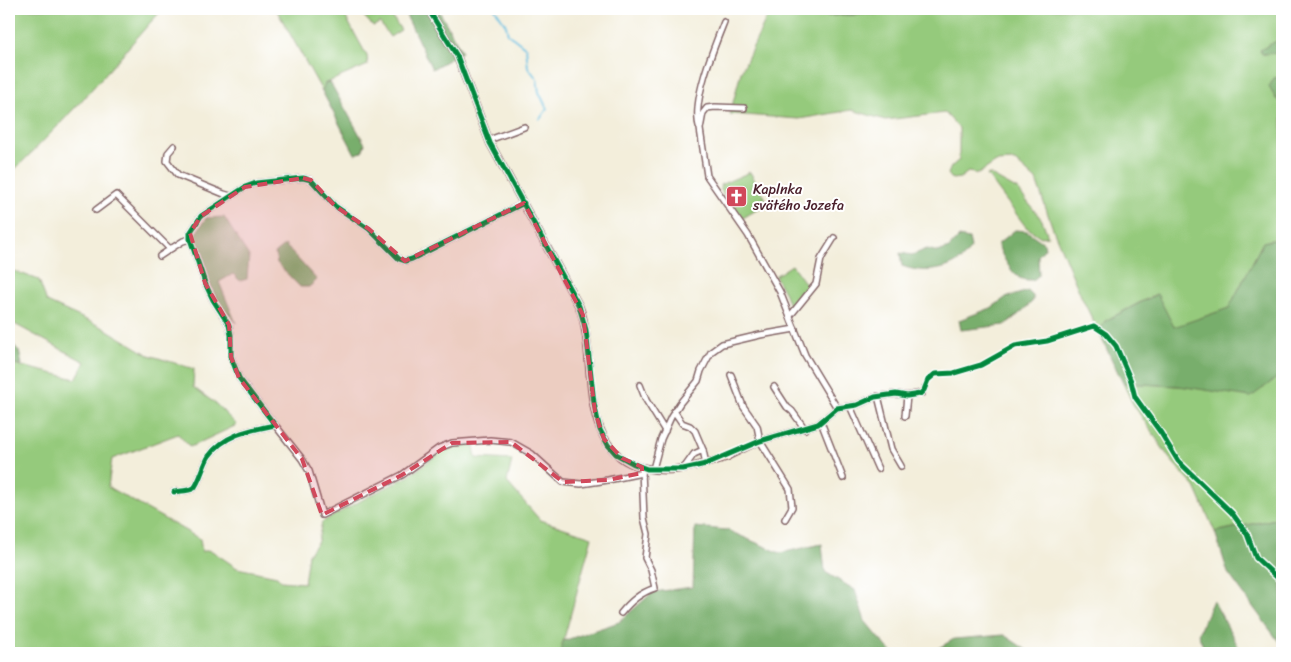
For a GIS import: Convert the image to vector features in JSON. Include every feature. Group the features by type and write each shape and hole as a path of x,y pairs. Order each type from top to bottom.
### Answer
{"street":[{"path":"428,9 458,56 489,140 563,274 583,315 595,412 600,430 608,445 616,454 642,470"},
{"path":"724,22 707,67 697,120 707,176 752,244 780,292 805,355 837,408"},
{"path":"700,129 703,113 707,108 715,106 744,108"},
{"path":"489,140 524,127"},
{"path":"174,146 168,153 167,161 178,175 230,196"},
{"path":"524,203 405,261 399,259 369,229 335,206 311,180 303,178 256,184 230,196 201,216 190,233 190,239 213,300 229,325 231,356 239,378 309,471 322,515 402,475 439,448 452,443 490,440 511,442 532,454 564,482 590,483 642,470 683,469 706,464 727,457 760,441 804,429 821,422 837,408 857,405 878,396 896,394 907,396 922,393 925,387"},
{"path":"96,210 116,195 166,245 172,248"},
{"path":"790,316 816,284 821,259 834,238"},
{"path":"160,256 183,241 190,239"},
{"path":"653,469 664,430 674,411 698,381 711,352 722,344 760,334 795,329"},
{"path":"731,375 743,406 757,426 760,441 790,489 792,507 785,519"},
{"path":"640,385 646,400 664,430"},
{"path":"774,387 787,408 792,411 804,429"},
{"path":"878,396 891,449 901,466"},
{"path":"905,416 907,396"},
{"path":"850,406 878,469"},
{"path":"674,411 682,423 690,426 695,431 706,464"},
{"path":"821,422 843,478"},
{"path":"174,492 193,488 198,483 200,474 209,456 230,437 244,431 275,424"},
{"path":"683,469 694,454 702,450"},
{"path":"621,613 631,601 643,592 655,588 651,570 644,558 648,534 644,518 642,470"}],"highlighted area":[{"path":"303,178 311,180 335,206 369,229 405,261 524,203 583,315 595,412 604,439 622,458 642,467 642,473 608,480 563,482 511,442 452,443 402,475 322,515 302,459 239,378 231,357 229,325 205,283 190,233 201,216 245,187"}],"green space":[{"path":"9,9 166,9 161,11 71,112 9,175"},
{"path":"276,9 387,9 401,30 390,37 380,23 373,26 358,10 344,14 367,56 368,65 326,83 322,91"},
{"path":"403,9 438,9 462,52 432,69"},
{"path":"764,9 903,9 900,13 828,16"},
{"path":"903,9 1282,9 1282,38 1261,51 1263,54 1282,53 1282,77 1274,78 1276,99 1282,102 1282,238 1263,242 1229,308 1174,328 1156,294 1105,321 1099,333 1053,229 1036,180 1015,161 996,162 978,174 968,172 960,178 952,179 948,174 951,167 959,160 959,128 945,113 885,120 852,110 799,119 730,114 741,72 770,11 828,16 900,13"},
{"path":"1282,38 1282,53 1262,54 1260,50"},
{"path":"1282,77 1282,102 1276,99 1269,87 1274,78"},
{"path":"330,82 365,144 362,152 355,154 322,91 325,83"},
{"path":"750,172 768,203 743,218 739,218 721,190 720,185"},
{"path":"989,174 1018,190 1042,220 1048,236 1041,237 1026,227 987,175"},
{"path":"224,217 249,256 247,279 240,281 233,274 219,282 236,323 219,303 205,274 195,235 206,218"},
{"path":"1015,230 1027,231 1044,243 1045,248 1038,256 1039,275 1033,280 1022,279 1017,276 1008,266 999,248 998,244"},
{"path":"959,237 969,239 971,248 963,258 954,264 932,270 916,270 902,266 900,253 912,255 927,249 938,252 949,248"},
{"path":"1282,238 1282,374 1251,397 1179,386 1123,383 1099,333 1105,321 1157,294 1174,327 1229,308 1263,242"},
{"path":"285,245 317,280 309,287 300,287 277,263 275,253"},
{"path":"792,265 808,287 794,307 790,309 785,294 775,276"},
{"path":"9,269 39,280 47,302 104,328 149,355 194,369 193,387 216,404 237,425 190,447 178,434 112,459 108,487 200,539 202,552 212,551 237,568 277,576 281,581 304,583 308,554 318,541 322,522 409,476 442,451 461,444 474,446 476,458 512,460 507,482 540,520 592,537 560,653 9,653 9,363 76,379 85,362 9,321"},
{"path":"1028,291 1033,296 1033,301 1005,325 961,330 959,320 991,308 1005,298"},
{"path":"9,340 19,351 22,365 9,363"},
{"path":"1282,374 1282,520 1280,518 1215,532 1195,487 1170,459 1133,404 1123,383 1179,386"},
{"path":"1280,518 1282,520 1282,646 1228,573 1215,532"},
{"path":"695,527 727,530 780,553 822,544 825,572 855,590 865,621 892,653 560,653 563,641 619,622 653,592 693,587"},
{"path":"1213,600 1239,648 1244,653 1206,653 1198,634"},
{"path":"1004,635 1031,653 930,653 954,639"}],"waterway":[{"path":"495,9 506,25 508,34 526,48 528,67 537,79 539,92 547,109 540,119"}],"cycle path":[{"path":"428,9 457,56 490,143 579,306 586,330 594,403 600,430 608,445 616,454 647,469 683,469 706,464 760,441 818,424 837,408 857,405 875,397 896,394 907,396 920,394 928,380 935,374 954,373 981,365 1015,346 1047,341 1094,326 1106,334 1116,346 1131,381 1135,397 1161,433 1178,461 1232,513 1247,534 1256,558 1282,582"},
{"path":"174,492 194,488 209,456 230,438 275,425 239,378 231,357 229,325 205,283 190,239 190,233 201,216 245,187 256,183 303,178 311,180 335,206 369,229 399,259 405,261 524,203"}],"place":[{"name":"Kaplnka svätého Jozefa","path":"737,197"}]}
